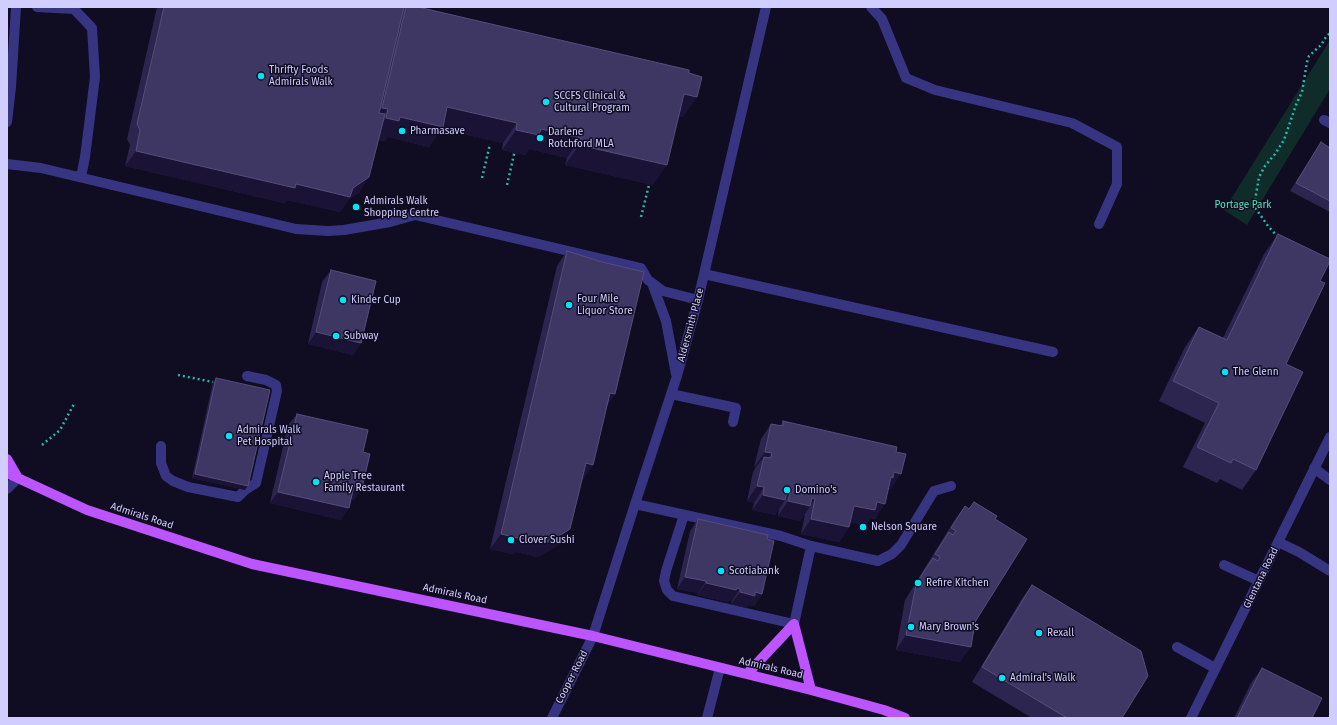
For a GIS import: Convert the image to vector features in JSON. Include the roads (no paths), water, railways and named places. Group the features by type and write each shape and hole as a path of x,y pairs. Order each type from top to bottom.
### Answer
{"main road":[{"path":"7,459 18,478"},
{"name":"Admirals Road","path":"7,473 87,510 252,564 593,636 811,690 884,710 905,718"},
{"path":"747,674 794,624"},
{"path":"794,624 811,690"}],"street":[{"path":"7,122 11,87 16,7"},
{"path":"37,7 74,9 92,28 95,77 81,177"},
{"name":"Aldersmith Place","path":"593,636 677,376 698,300 766,7"},
{"path":"871,7 882,19 906,78 935,90 1072,123 1117,147 1117,184 1099,224"},
{"path":"7,164 41,168 296,229 328,231 344,230 390,222 415,215 641,268 648,280 663,291 698,300"},
{"path":"704,274 1053,352"},
{"path":"652,282 666,320 677,376"},
{"path":"162,446 161,463 166,476 173,481 188,487 238,497 245,490 256,483 277,391 276,385 266,380 247,376"},
{"path":"671,394 736,408 733,422"},
{"name":"Glentana Road","path":"1191,718 1330,437"},
{"path":"1314,468 1330,480"},
{"path":"7,489 18,478"},
{"path":"635,504 781,536 811,546 878,561 892,554 901,545 934,492 952,486"},
{"path":"684,515 664,581 667,590 673,596 794,624 811,546"},
{"path":"1278,542 1330,571"},
{"path":"1224,565 1259,582"},
{"name":"Cooper Road","path":"552,718 593,636"},
{"path":"1177,647 1215,668"},
{"path":"707,718 720,668"}],"place":[{"name":"Thrifty Foods Admirals Walk","path":"261,76"},
{"name":"SCCFS Clinical & Cultural Program","path":"546,102"},
{"name":"Pharmasave","path":"402,131"},
{"name":"Darlene Rotchford MLA","path":"540,138"},
{"name":"Admirals Walk Shopping Centre","path":"356,207"},
{"name":"Kinder Cup","path":"343,300"},
{"name":"Four Mile Liquor Store","path":"569,305"},
{"name":"Subway","path":"336,336"},
{"name":"The Glenn","path":"1225,372"},
{"name":"Admirals Walk Pet Hospital","path":"229,436"},
{"name":"Apple Tree Family Restaurant","path":"316,482"},
{"name":"Domino's","path":"787,490"},
{"name":"Nelson Square","path":"863,527"},
{"name":"Clover Sushi","path":"511,540"},
{"name":"Scotiabank","path":"721,571"},
{"name":"Refire Kitchen","path":"918,583"},
{"name":"Mary Brown's","path":"911,627"},
{"name":"Rexall","path":"1039,633"},
{"name":"Admiral's Walk","path":"1002,678"}],"park label":[{"name":"Portage Park","path":"1243,205"}]}
